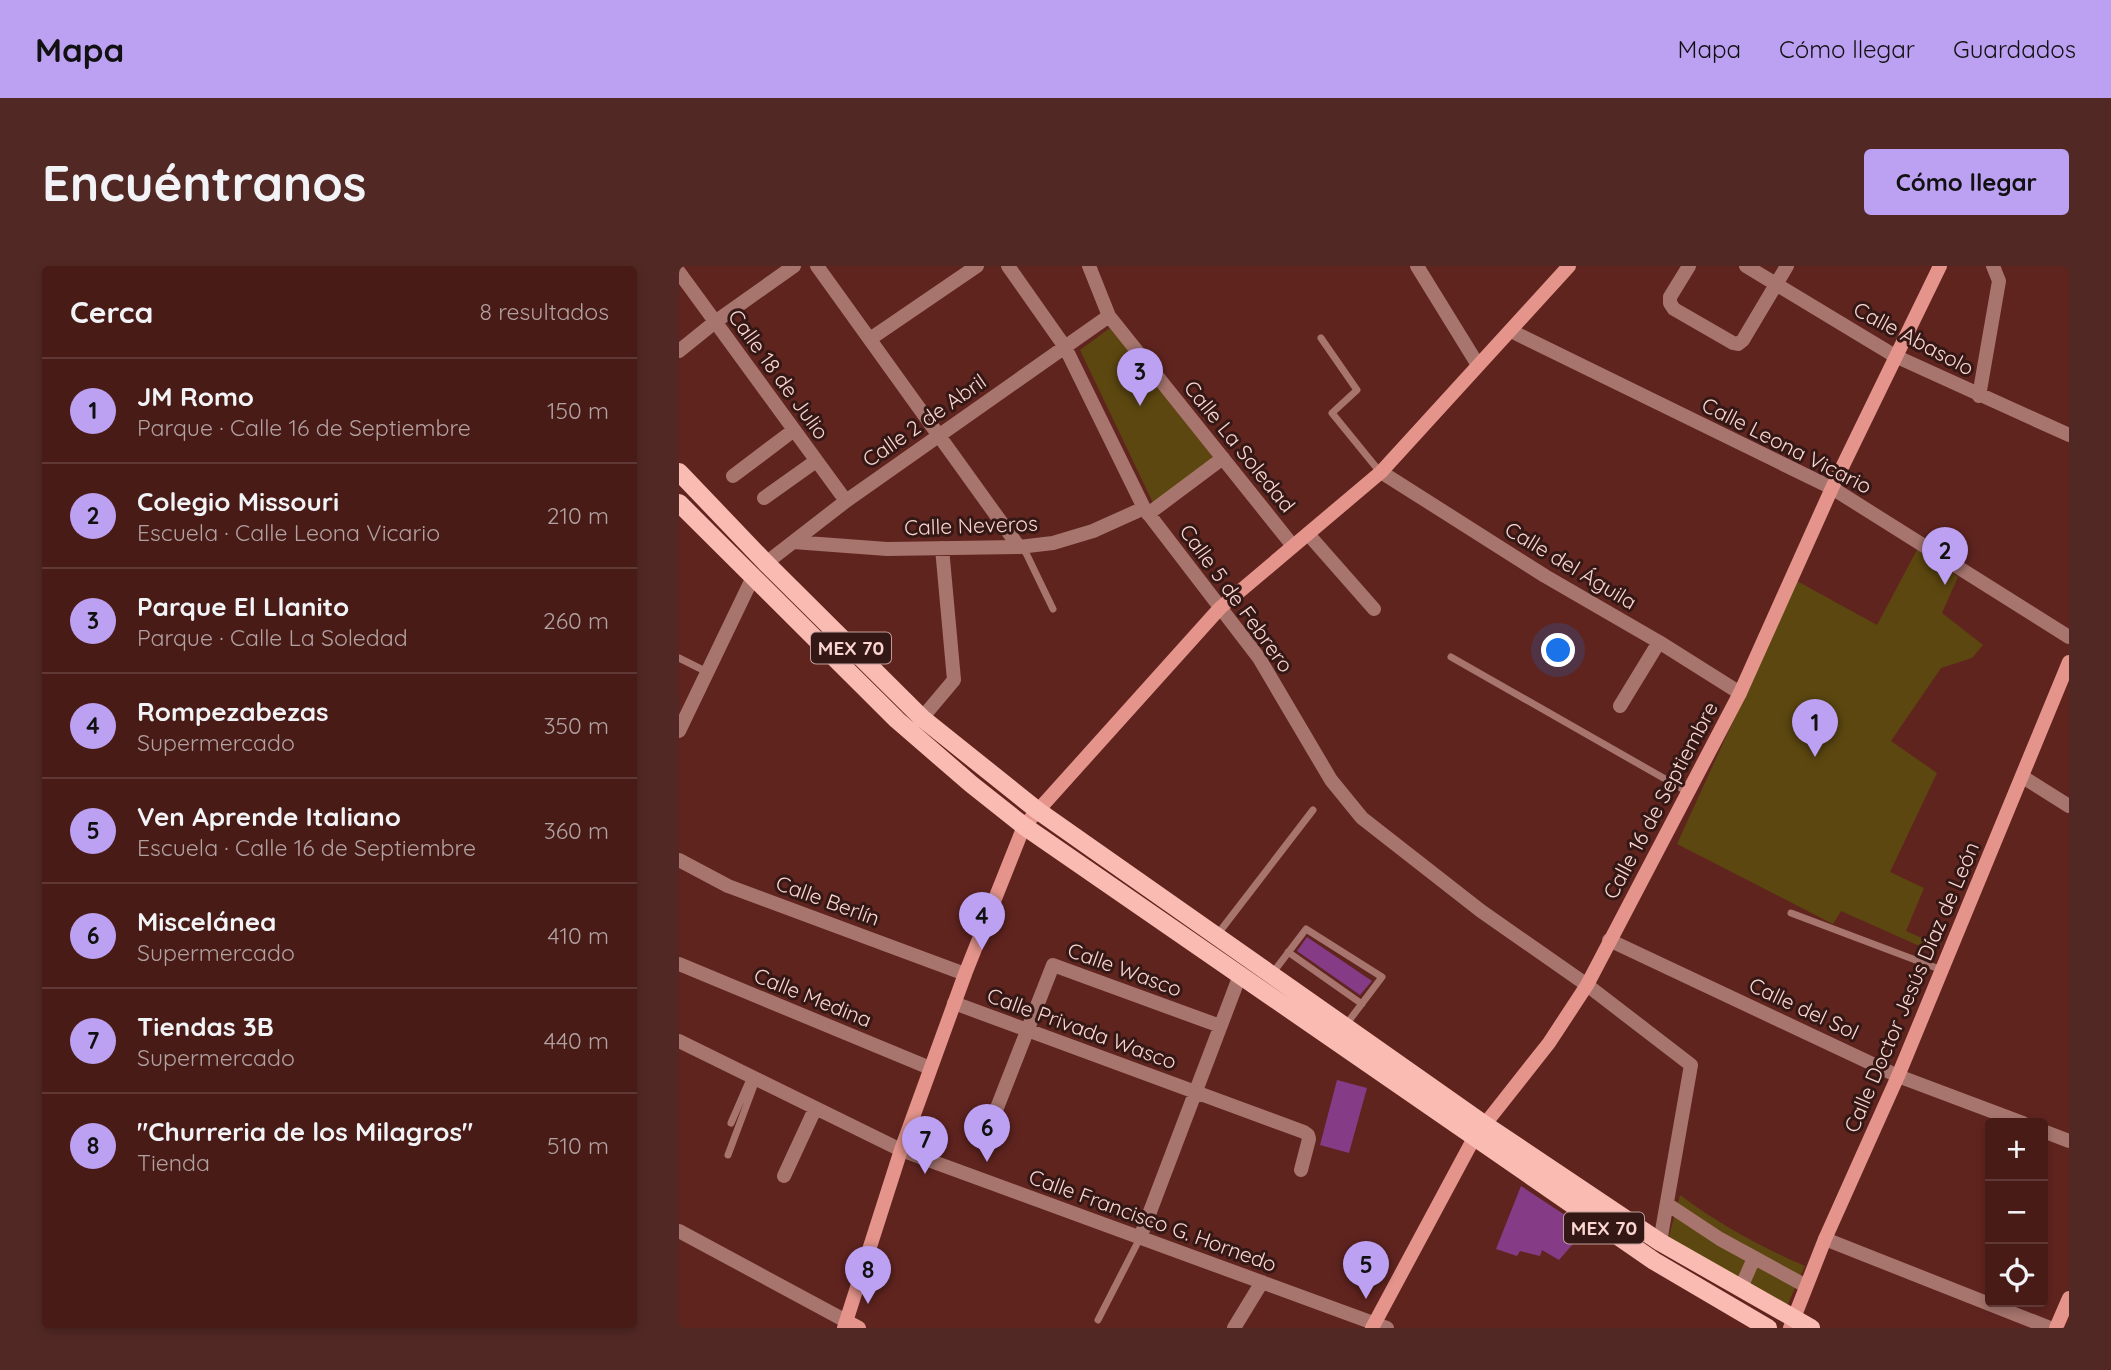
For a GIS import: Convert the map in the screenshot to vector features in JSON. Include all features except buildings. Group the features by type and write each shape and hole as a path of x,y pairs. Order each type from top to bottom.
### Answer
{"main road":[{"path":"850,1326 901,1150 965,974 1024,826 1220,608 1381,472 1569,266"},
{"name":"Calle 16 de Septiembre","path":"1377,1327 1479,1131 1549,1043 1587,985 1740,693 1832,488 1940,266"},
{"name":"MEX 70","path":"679,472 765,563 922,718 1037,810 1345,1027 1654,1261 1768,1328"},
{"name":"MEX 70","path":"679,503 897,720 1024,826 1335,1039 1479,1131 1791,1324 1811,1328"},
{"name":"Calle Doctor Jesús Díaz de León","path":"1791,1324 1825,1239 1899,1076 2069,662"},
{"path":"2056,1328 2069,1298"}],"street":[{"path":"679,351 793,266"},
{"path":"817,266 1019,547"},
{"path":"870,340 977,266"},
{"name":"Calle 5 de Febrero","path":"1008,266 1065,347 1146,511 1259,659 1331,780 1362,818 1481,911 1587,985 1691,1065 1667,1204"},
{"name":"Calle La Soledad","path":"1090,266 1109,316 1293,546"},
{"path":"1689,266 1670,297 1670,303 1674,309 1738,344 1743,340 1787,266"},
{"name":"Calle Abasolo","path":"1746,266 1895,356 2069,435"},
{"path":"1979,396 1999,281 1993,266"},
{"path":"1422,268 1478,365"},
{"name":"Calle 18 de Julio","path":"679,272 846,501"},
{"name":"Calle 2 de Abril","path":"765,563 938,434 1109,316"},
{"name":"Calle Leona Vicario","path":"1511,331 1832,488 2069,638"},
{"path":"733,476 794,430"},
{"name":"Calle Neveros","path":"793,542 887,549 1019,547 1053,543 1146,511 1223,458"},
{"path":"764,498 816,461"},
{"name":"Calle del Águila","path":"1381,472 1545,576 1740,693"},
{"path":"1308,534 1374,609"},
{"path":"922,718 954,680 942,548"},
{"path":"679,731 753,578"},
{"path":"1620,706 1659,642"},
{"path":"2023,777 2069,806"},
{"name":"Calle Berlín","path":"679,860 728,886 965,974"},
{"name":"Calle del Sol","path":"1609,940 1899,1076 2010,1118"},
{"name":"Calle Medina","path":"679,964 930,1068"},
{"name":"Calle Wasco","path":"993,1118 1051,967 1057,964 1220,1026"},
{"path":"1140,1238 1240,975"},
{"name":"Calle Privada Wasco","path":"954,1003 1196,1093"},
{"name":"Calle Francisco G. Hornedo","path":"679,1041 901,1150 1377,1327"},
{"path":"1196,1093 1308,1135 1301,1170"},
{"path":"783,1176 815,1109"},
{"path":"2048,1133 2069,1141"},
{"path":"1660,1242 1667,1204 1754,1258 1806,1286"},
{"path":"679,1231 850,1326"},
{"path":"1825,1239 2050,1328"},
{"path":"1743,1283 1754,1258"},
{"path":"1234,1328 1262,1282"}],"lane":[{"path":"1321,338 1357,390 1332,414 1381,472"},
{"path":"1019,547 1026,553 1053,609"},
{"path":"1451,657 1688,792"},
{"path":"679,658 707,672"},
{"path":"1216,936 1313,810"},
{"path":"1791,913 1943,971"},
{"path":"1272,974 1306,929 1382,977 1345,1027"},
{"path":"1288,953 1362,1004"},
{"path":"731,1123 753,1079"},
{"path":"728,1155 753,1079"},
{"path":"1098,1320 1140,1238"}],"shaded area":[{"path":"1110,328 1217,462 1156,509 1080,350"},
{"path":"1918,548 1958,577 1942,613 1983,645 1972,658 1941,668 1891,741 1937,773 1890,872 1924,888 1906,931 1936,944 1933,952 1841,911 1833,924 1677,844 1797,581 1877,625"},
{"path":"1680,1195 1740,1234 1805,1266 1786,1308 1668,1240"}],"place":[{"name":"Parque El Llanito","path":"1140,406"},
{"name":"Colegio Missouri","path":"1945,585"},
{"name":"JM Romo","path":"1815,757"},
{"name":"Rompezabezas","path":"982,950"},
{"name":"Miscelánea","path":"987,1162"},
{"name":"Tiendas 3B","path":"925,1174"},
{"name":"Ven Aprende Italiano","path":"1366,1299"},
{"name":"\"Churreria de los Milagros\"","path":"868,1304"}]}
